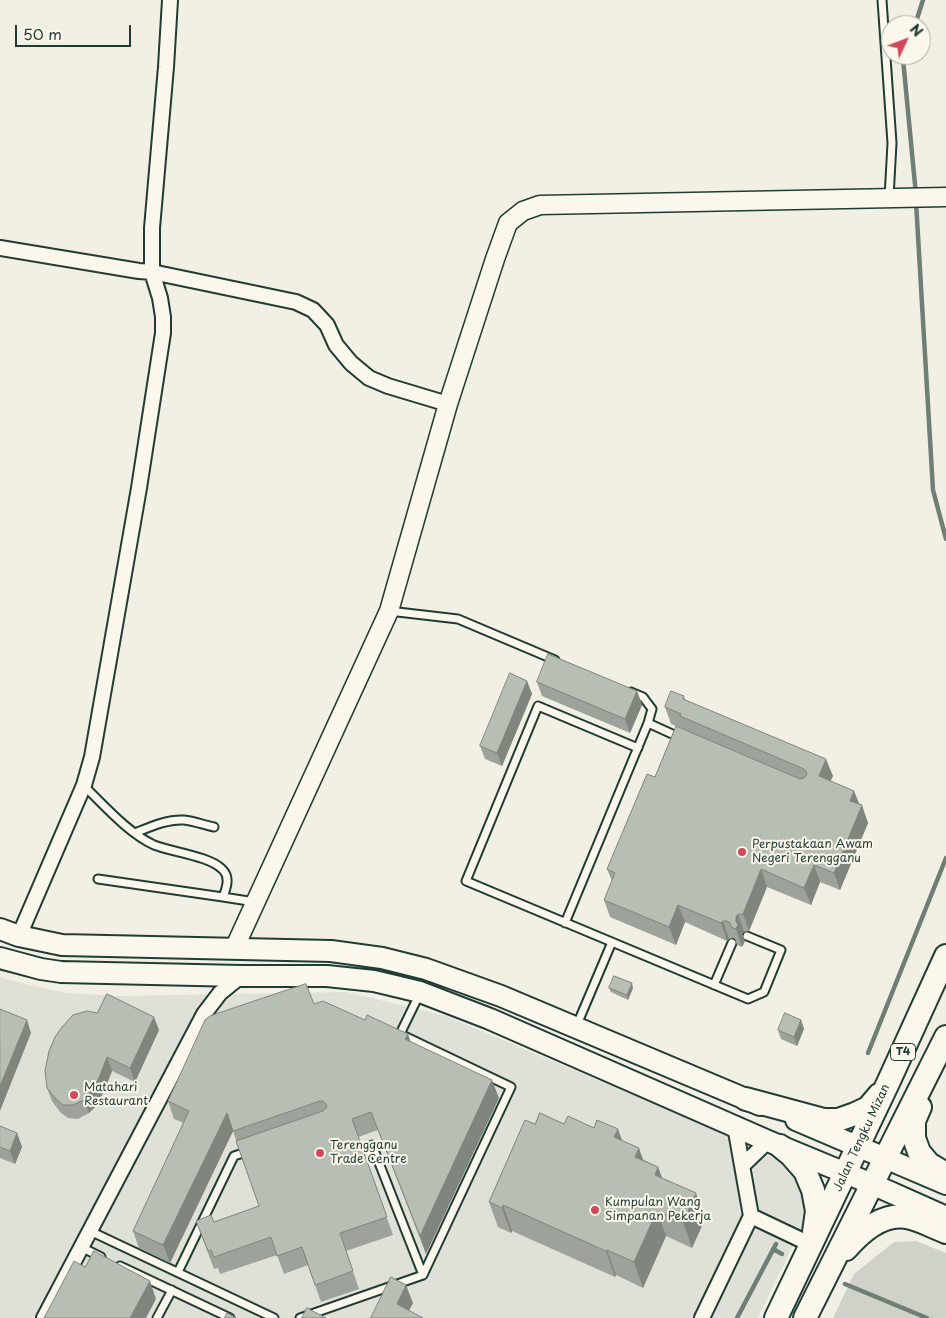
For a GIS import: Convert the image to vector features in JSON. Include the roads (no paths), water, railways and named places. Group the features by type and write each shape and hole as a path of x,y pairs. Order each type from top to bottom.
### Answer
{"highway":[{"name":"Jalan Tengku Mizan","path":"776,1318 846,1173 946,956"},
{"name":"T4","path":"806,1318 946,1037"},
{"path":"946,1044 914,1122 914,1138 918,1152 929,1164 946,1174"},
{"path":"746,1099 824,1120 838,1120 868,1108 888,1083"},
{"path":"774,1143 791,1155 805,1171 813,1190 817,1211 812,1245"},
{"path":"830,1269 848,1246 874,1224 888,1218 905,1216 946,1232"}],"main road":[{"path":"0,929 19,936 62,945 332,951 382,958 436,972 501,996 946,1184"},
{"path":"0,958 41,970 61,972 327,976 374,981 420,992 490,1019 946,1217"}],"street":[{"path":"19,936 84,785 92,757 139,488 163,333 160,298 152,272 152,228 170,0"},
{"path":"234,949 389,611 448,404 508,223 523,211 540,206 946,198"},
{"path":"0,248 152,272 296,302 313,310 327,325 336,345 351,363 369,378 388,386 448,404"},
{"path":"44,1318 204,1014 220,993 241,976"},
{"path":"702,1318 751,1216 735,1126"},
{"path":"742,1166 774,1143"},
{"path":"751,1216 812,1245"}],"lane":[{"path":"882,0 892,143 892,199"},
{"path":"389,611 458,620 563,664"},
{"path":"565,922 638,748 652,709 643,697 625,690"},
{"path":"638,748 538,706 466,881 748,999 764,992 781,950 747,936"},
{"path":"648,723 692,742"},
{"path":"84,785 117,818 135,833 153,844 204,860 222,869 227,876 227,886 223,898"},
{"path":"135,833 158,824 184,820 214,827"},
{"path":"98,879 255,902"},
{"path":"576,1028 612,942"},
{"path":"714,985 732,942"},
{"path":"400,1034 420,992"},
{"path":"300,1318 423,1274 511,1087 392,1031"},
{"path":"372,1146 423,1274"},
{"path":"178,1272 234,1156 253,1150"},
{"path":"90,1230 274,1318"},
{"path":"81,1247 107,1259"},
{"path":"115,1263 230,1318"},
{"path":"158,1318 172,1290"}],"waterway":[{"path":"918,15 923,0"},
{"path":"904,65 916,195"},
{"path":"916,202 933,490 946,539"},
{"path":"868,1053 946,858"},
{"path":"737,1318 776,1244"},
{"path":"773,1249 782,1254"},
{"path":"845,1284 927,1318"}],"place":[{"name":"Perpustakaan Awam Negeri Terengganu","path":"742,852"},
{"name":"Matahari Restaurant","path":"74,1095"},
{"name":"Terengganu Trade Centre","path":"320,1153"},
{"name":"Kumpulan Wang Simpanan Pekerja","path":"595,1210"}]}
